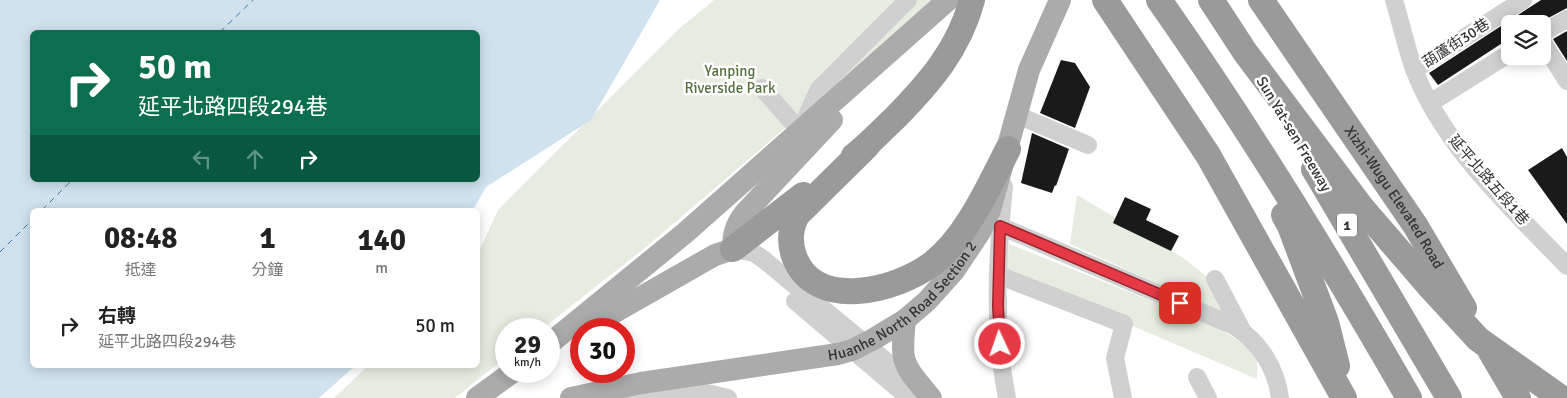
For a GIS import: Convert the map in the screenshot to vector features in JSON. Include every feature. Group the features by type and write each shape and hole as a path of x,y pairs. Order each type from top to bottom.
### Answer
{"highway":[{"path":"972,0 967,19 957,41 926,87 797,215 792,225 791,248 796,263 805,275 818,284 843,291 863,291 882,288 911,276 933,263 948,248 980,203 1008,149"},
{"name":"1","path":"1105,0 1208,155 1344,398"},
{"name":"1","path":"1160,0 1211,74 1354,303 1409,398"},
{"name":"1","path":"1211,0 1245,52"},
{"name":"Xizhi-Wugu Elevated Road","path":"1261,0 1415,225 1518,398"},
{"path":"1245,52 1362,208 1431,288 1478,339 1561,398"},
{"name":"Sun Yat-sen Freeway","path":"1245,52 1449,398"},
{"name":"1","path":"1211,74 1290,226 1326,322 1344,398"},
{"path":"733,249 867,146"}],"main road":[{"path":"560,335 685,233 948,0"},
{"name":"Huanhe North Road Section 2","path":"571,398 641,383 825,357 859,347 883,335 906,320 927,301 954,271 980,232 990,210 1029,70 1060,0"},
{"path":"605,318 715,256 733,249 736,224 744,214 925,20"},
{"path":"906,320 903,344 905,364 931,398"},
{"path":"476,398 497,383"}],"street":[{"path":"762,88 800,131 819,89 908,0"},
{"name":"延平北路五段1巷","path":"1394,0 1414,70 1430,103 1454,143 1512,210 1567,266"},
{"name":"葫蘆街30巷","path":"1414,70 1523,0"},
{"path":"1551,28 1567,19"},
{"path":"1551,55 1567,81"},
{"path":"1430,103 1501,59"},
{"path":"1017,115 1088,145"},
{"path":"1007,398 1000,344 998,276 1000,226 1008,149"},
{"path":"1000,226 1234,326 1244,332 1255,342 1268,360 1278,386 1280,398"},
{"path":"733,249 859,347 931,398"},
{"path":"998,276 1124,324 1115,358 1123,398"},
{"path":"1215,279 1244,332"},
{"path":"859,347 909,398"},
{"path":"1197,377 1208,398"},
{"path":"593,393 707,393 728,398"}],"green space":[{"name":"Yanping Riverside Park","path":"714,0 935,0 646,247 556,318 495,318 495,366 455,398 334,398 366,368 480,368 480,250 498,210 680,28"},
{"path":"1077,195 1182,257 1210,279 1232,317 1070,244"},
{"path":"1009,244 1217,327 1257,353 1257,379 1006,272"}],"water":[{"path":"0,0 660,0 591,120 486,187 474,208 30,208 30,368 353,368 319,398 0,398"}],"building":[{"path":"1541,0 1567,0 1567,8 1551,17 1551,15 1518,15"},
{"path":"1501,26 1501,44 1438,85 1429,73"},
{"path":"1567,31 1567,61 1553,39"},
{"path":"1061,60 1075,63 1090,87 1075,128 1040,113"},
{"path":"1032,133 1069,149 1052,193 1021,183"},
{"path":"1562,148 1567,157 1567,224 1528,170"},
{"path":"1125,197 1151,209 1146,220 1179,236 1171,251 1113,223"}],"ferry route":[{"path":"222,30 253,0"},
{"path":"44,208 70,182"},
{"path":"0,252 30,222"}],"route":[{"path":"1000,344 998,306 1000,226 1180,303"}]}
